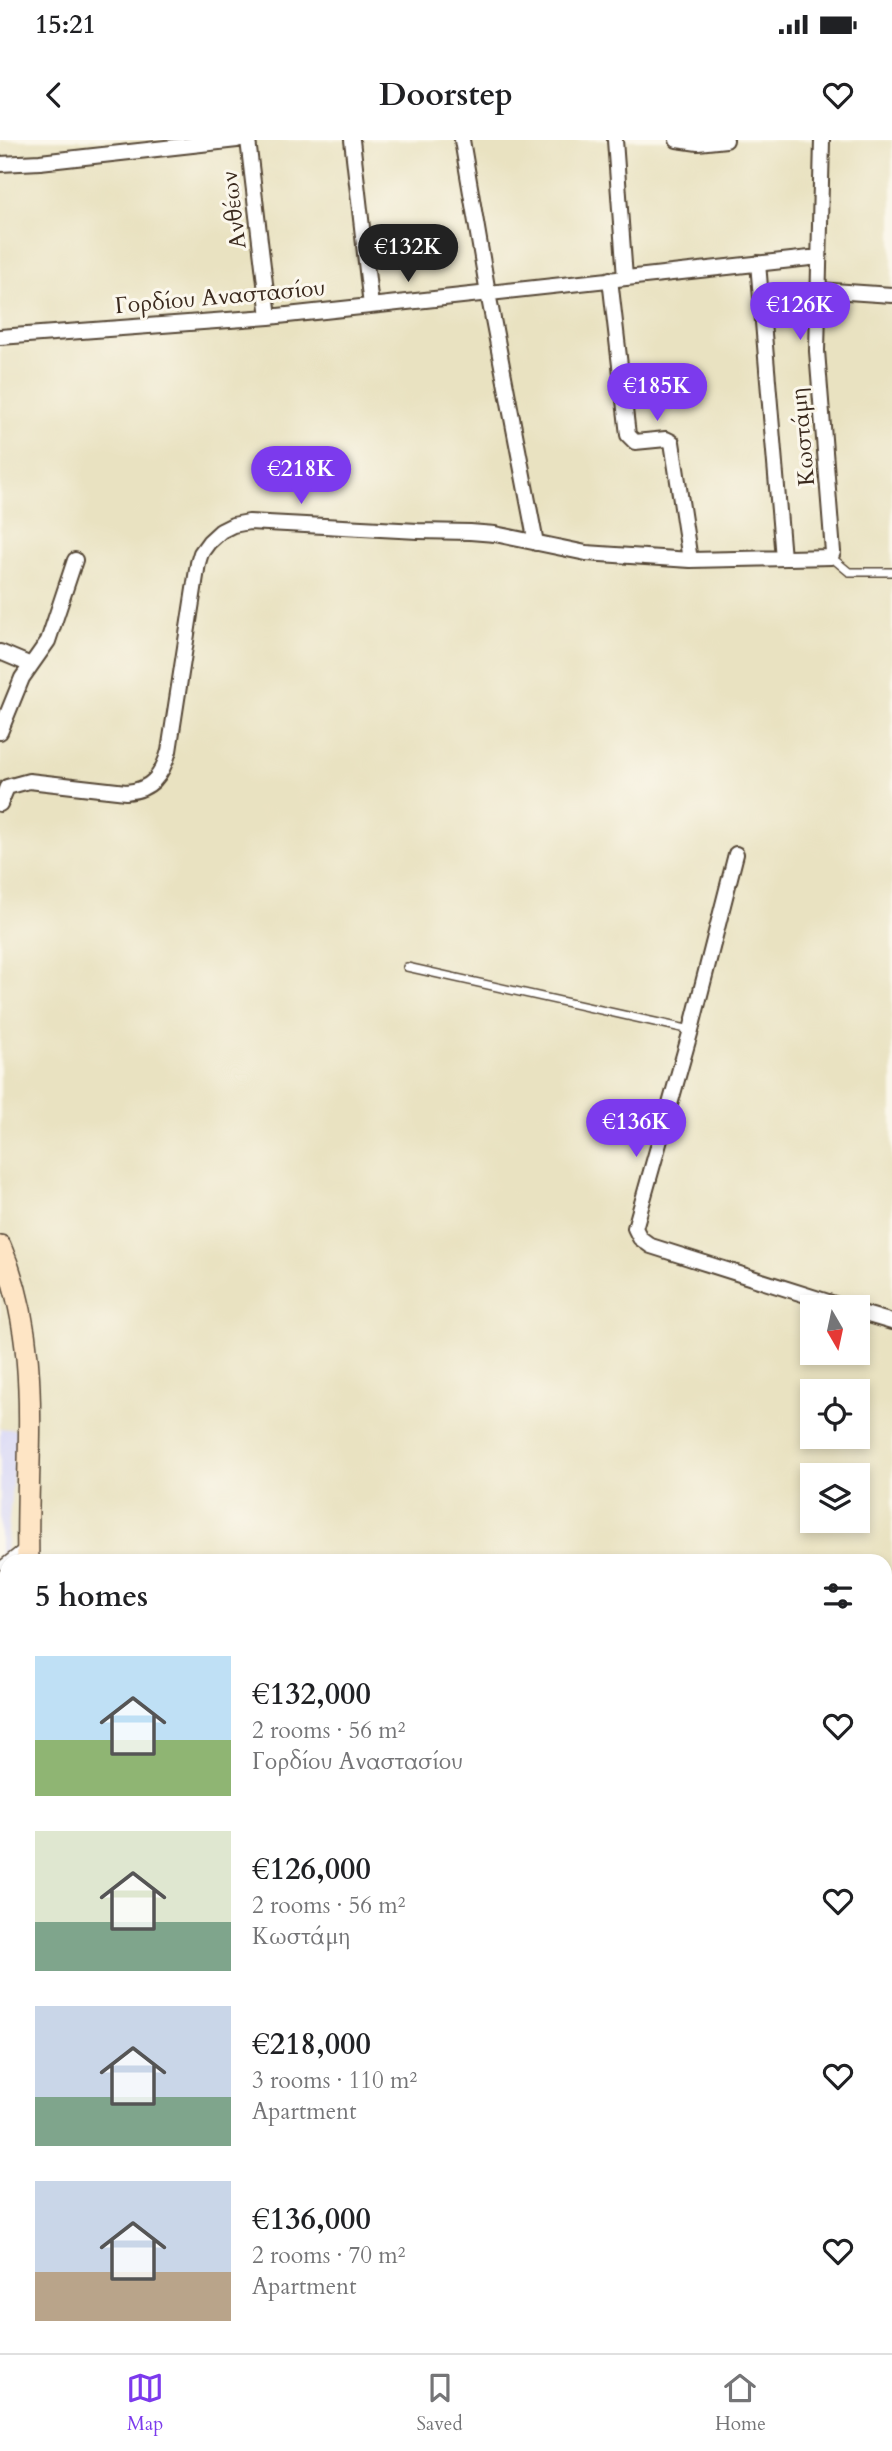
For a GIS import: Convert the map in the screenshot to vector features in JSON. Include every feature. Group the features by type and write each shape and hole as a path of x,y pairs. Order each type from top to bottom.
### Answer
{"main road":[{"path":"0,1246 18,1296 28,1354 28,1553"}],"street":[{"path":"0,164 237,140"},
{"name":"Ανθέων","path":"248,140 269,317"},
{"path":"352,140 371,306"},
{"path":"462,140 536,543"},
{"path":"615,140 618,279 628,435 635,442 666,439 671,442 690,561"},
{"path":"677,140 698,143 726,140"},
{"name":"Κωστάμη","path":"822,140 817,351 833,552 828,557"},
{"name":"Γορδίου Αναστασίου","path":"0,337 269,317 819,257"},
{"path":"758,263 783,558"},
{"path":"818,289 892,295"},
{"path":"1,794 11,784 29,781 126,792 141,790 158,779 169,751 198,563 209,542 233,525 269,522 470,532 586,553 690,561 828,557"},
{"path":"0,732 19,682 48,641 75,560"},
{"path":"0,652 31,665"},
{"path":"736,853 691,1030 635,1228 640,1238 652,1246 806,1295"},
{"path":"870,1315 892,1322"}],"lane":[{"path":"828,557 849,572 892,572"},
{"path":"407,967 691,1030"}],"shaded area":[{"path":"0,1428 17,1430 6,1552 0,1554"}]}
